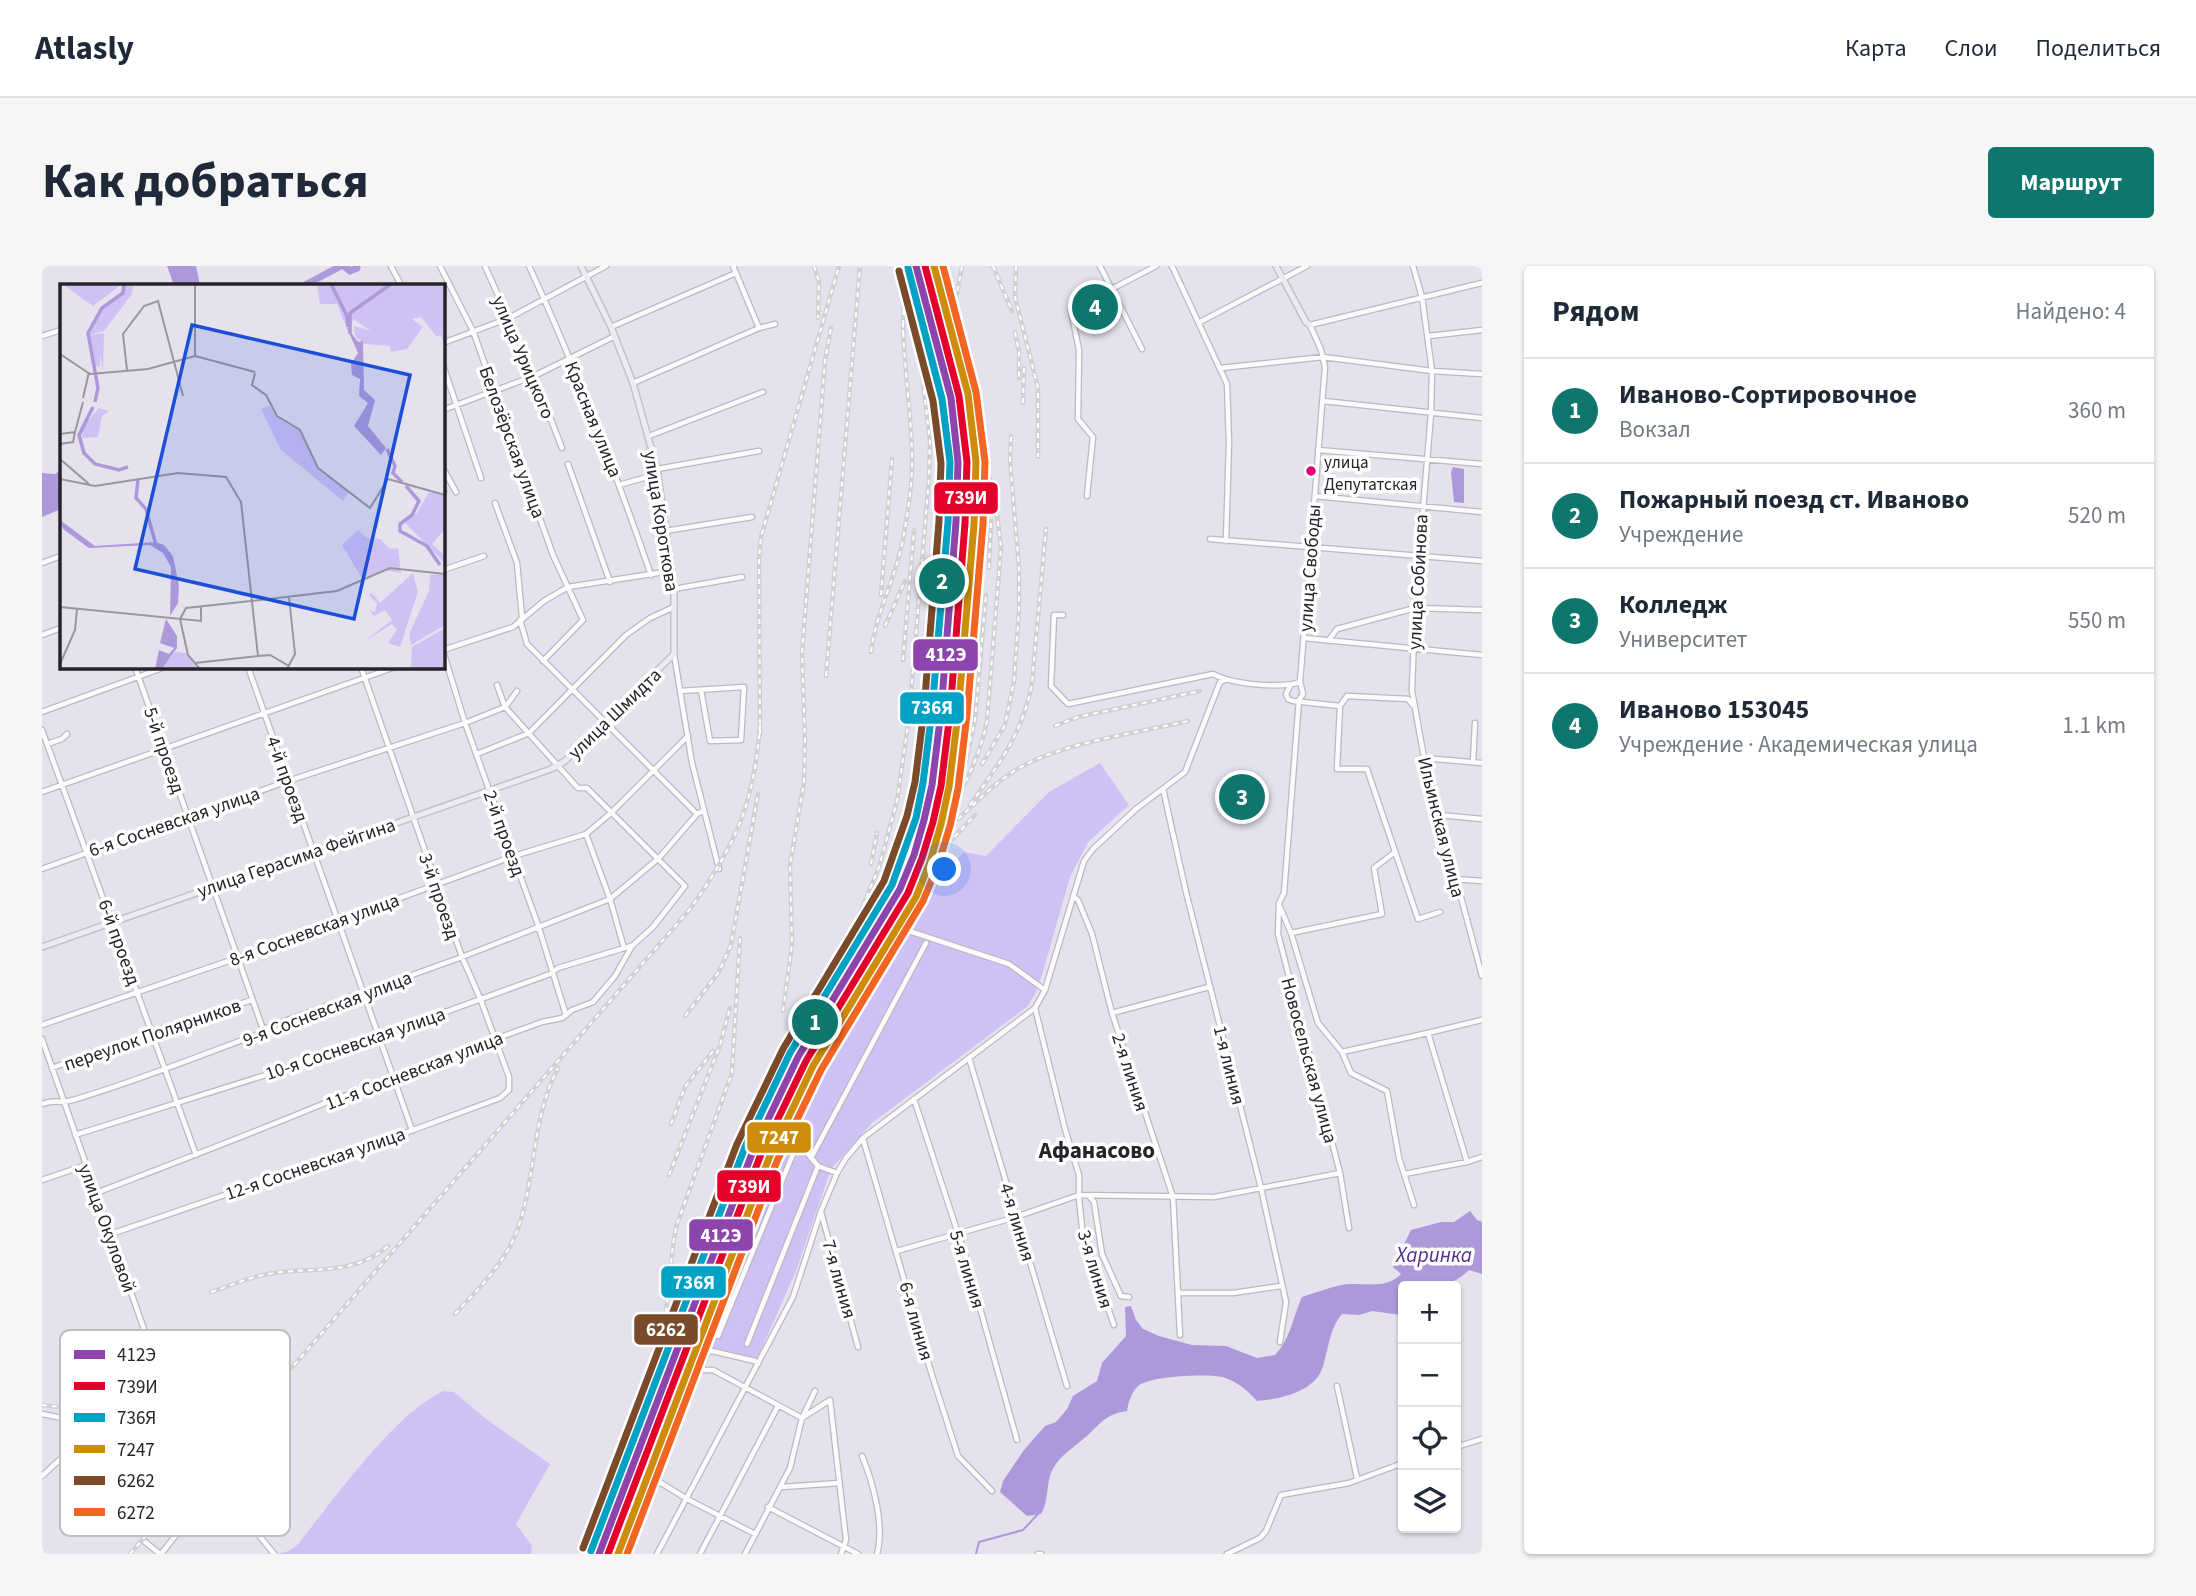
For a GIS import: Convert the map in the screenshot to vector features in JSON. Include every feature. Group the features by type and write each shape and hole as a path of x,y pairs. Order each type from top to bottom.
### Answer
{"main road":[{"name":"улица Короткова","path":"581,266 611,327 634,383 658,472 674,589 674,653"},
{"name":"улица Свободы","path":"1278,266 1310,324"},
{"name":"улица Шмидта","path":"551,769 559,765 606,722 674,653"},
{"name":"улица Герасима Фейгина","path":"42,947 551,769"}],"street":[{"path":"391,266 400,284"},
{"name":"Белозёрская улица","path":"440,266 473,331 553,555 583,620 543,661"},
{"name":"улица Урицкого","path":"485,266 534,376 562,448"},
{"name":"Красная улица","path":"529,266 570,359 619,485 650,575"},
{"path":"444,342 509,318 606,266"},
{"path":"733,266 760,328"},
{"path":"1100,266 1142,349"},
{"path":"1087,495 1093,437 1079,419 1079,350 1071,310 1156,266"},
{"path":"1172,266 1227,384 1226,541"},
{"path":"1200,322 1307,266"},
{"name":"улица Собинова","path":"1413,266 1422,297 1432,371 1415,608 1412,691 1414,706"},
{"path":"611,327 736,273"},
{"path":"1310,324 1482,283"},
{"path":"634,383 760,328 775,324"},
{"name":"улица Свободы","path":"1301,685 1324,357 1310,324"},
{"path":"42,335 60,330"},
{"path":"1429,336 1482,330"},
{"path":"444,410 534,376 615,336"},
{"path":"1221,368 1324,357 1432,371 1482,374"},
{"path":"444,368 481,478"},
{"path":"649,436 763,393"},
{"path":"1322,401 1482,418"},
{"path":"1318,450 1482,464"},
{"path":"619,485 658,472 760,451"},
{"path":"568,464 610,582"},
{"path":"444,470 456,492"},
{"path":"1315,496 1482,512"},
{"path":"495,503 517,563 521,619 527,644 697,814"},
{"path":"665,531 752,517"},
{"path":"1210,539 1482,561"},
{"path":"42,564 60,556"},
{"path":"444,570 484,556"},
{"path":"444,650 513,627 568,587 671,571"},
{"path":"674,589 742,577"},
{"path":"477,754 529,733 626,635 650,618 674,607"},
{"path":"1328,641 1337,629 1415,608 1482,610"},
{"path":"1063,615 1054,615 1051,686 1068,704 1213,674 1225,680 1301,685 1302,696 1299,700"},
{"path":"42,635 60,628"},
{"path":"1304,638 1482,654"},
{"name":"2-й проезд","path":"444,653 465,723 538,925 566,1015"},
{"name":"улица Короткова","path":"674,653 688,736 719,869"},
{"name":"5-й проезд","path":"135,668 264,1032"},
{"path":"42,712 162,668"},
{"name":"4-й проезд","path":"248,668 412,1129"},
{"name":"3-й проезд","path":"361,668 412,817 509,1083"},
{"path":"42,792 392,668"},
{"path":"657,1554 793,1297 821,1211 846,1158 863,1138 1035,1008 1045,990 1084,862 1093,849 1136,809 1185,772 1220,682 1225,680"},
{"path":"497,685 505,707 578,788 587,788 659,858"},
{"path":"1292,685 1287,688 1287,696 1291,701 1340,706"},
{"path":"680,691 744,687 741,740 710,741 701,690"},
{"path":"505,707 517,691"},
{"path":"1414,706 1408,699 1347,696 1340,706 1337,769 1367,769 1418,919 1440,912"},
{"name":"Новосельская улица","path":"1299,700 1278,934 1340,1173 1349,1228"},
{"name":"Ильинская улица","path":"1414,706 1438,815 1482,976"},
{"name":"6-я Сосневская улица","path":"42,869 505,707"},
{"path":"1473,762 1475,723"},
{"name":"6-й проезд","path":"42,730 196,1155"},
{"path":"47,744 62,739 67,734"},
{"path":"624,948 610,899 586,834 611,813 688,736"},
{"path":"1424,758 1482,763"},
{"name":"1-я линия","path":"1163,789 1209,987 1262,1188 1286,1302 1280,1342"},
{"path":"610,899 659,858 697,814 704,811"},
{"path":"1438,815 1482,819"},
{"name":"8-я Сосневская улица","path":"42,1025 237,958 514,856 586,834"},
{"path":"1291,933 1382,914 1374,868 1395,852"},
{"name":"11-я Сосневская улица","path":"96,1193 333,1099 376,1086 394,1076 562,1018 593,1002 615,976 632,946 653,927 685,886 659,858"},
{"path":"1455,880 1482,881"},
{"name":"2-я линия","path":"1073,896 1078,901 1092,934 1112,1013 1173,1197 1180,1335"},
{"name":"9-я Сосневская улица","path":"42,1104 55,1099 64,1102 264,1032 268,1027 462,957 610,899"},
{"path":"1279,903 1291,933 1318,1023 1342,1052 1351,1073 1387,1091 1398,1158 1414,1205"},
{"path":"841,1007 891,925 1009,964 1045,990"},
{"path":"811,1158 926,943"},
{"name":"10-я Сосневская улица","path":"75,1135 310,1061 558,968 632,946"},
{"path":"1112,1013 1209,987"},
{"name":"переулок Полярников","path":"52,1068 151,1032 252,1000"},
{"name":"3-я линия","path":"1035,1008 1065,1129 1080,1175 1083,1237 1114,1325"},
{"path":"1342,1052 1482,1020"},
{"path":"1428,1033 1467,1162"},
{"name":"улица Окуловой","path":"42,1039 145,1330"},
{"name":"4-я линия","path":"969,1058 1066,1386"},
{"name":"12-я Сосневская улица","path":"111,1234 499,1098 509,1090 509,1083"},
{"name":"5-я линия","path":"914,1099 957,1233 1017,1440"},
{"path":"778,1128 798,1142 818,1166 837,1173"},
{"name":"6-я линия","path":"863,1138 958,1456 992,1491"},
{"path":"718,1336 798,1142"},
{"path":"1404,1174 1482,1157"},
{"path":"42,1180 86,1165"},
{"path":"747,1344 818,1166"},
{"path":"897,1251 1016,1217 1079,1195 1214,1197 1340,1173"},
{"path":"1088,1195 1094,1202 1102,1254 1121,1296 1129,1297"},
{"name":"7-я линия","path":"821,1211 858,1347"},
{"path":"1178,1293 1233,1293 1282,1286"},
{"path":"613,1554 653,1478 706,1356 710,1351 755,1361 758,1364"},
{"path":"702,1370 713,1370 802,1418"},
{"path":"1337,1386 1357,1478"},
{"path":"745,1554 768,1507 782,1487 793,1460 802,1418 815,1391"},
{"path":"802,1418 830,1400 845,1547 841,1554"},
{"path":"700,1554 778,1406"},
{"path":"42,1414 60,1418"},
{"path":"1461,1445 1482,1439"},
{"path":"862,1456 872,1484 877,1510 877,1554"},
{"path":"42,1476 60,1459"},
{"path":"1227,1554 1260,1538 1266,1531 1282,1495 1349,1483 1398,1466"},
{"path":"653,1478 755,1534"},
{"path":"782,1487 839,1483"},
{"path":"768,1507 858,1554"},
{"path":"144,1541 160,1554 175,1536"},
{"name":"улица Окуловой","path":"259,1536 274,1554"}],"shaded area":[{"path":"1100,763 1129,805 1088,842 1070,877 1042,975 1028,1006 872,1123 831,1169 796,1271 757,1359 693,1342 778,1128 894,929 964,852 986,856 1049,792"},
{"path":"443,1391 454,1392 486,1419 550,1464 516,1524 532,1546 531,1554 277,1554 289,1551 298,1544 384,1438 424,1403"}],"water":[{"path":"167,266 196,266 200,284 174,284"},
{"path":"1453,467 1464,469 1464,503 1454,502 1451,472"},
{"path":"60,471 60,509 42,517 42,473 55,474"},
{"name":"Харинка","path":"1470,1211 1482,1222 1482,1274 1469,1270 1455,1281 1398,1281 1398,1315 1372,1311 1359,1315 1342,1314 1332,1332 1319,1375 1305,1388 1286,1396 1257,1401 1238,1384 1218,1376 1181,1376 1144,1383 1134,1391 1127,1411 1107,1418 1057,1463 1049,1478 1046,1502 1041,1514 1027,1516 1000,1492 1003,1481 1024,1450 1045,1426 1056,1422 1073,1396 1097,1381 1102,1363 1126,1336 1125,1307 1131,1306 1143,1329 1159,1336 1192,1345 1226,1346 1257,1358 1275,1355 1288,1334 1302,1297 1341,1285 1381,1284 1395,1279 1401,1274 1393,1267 1411,1230 1441,1222 1454,1222"}],"waterway":[{"path":"307,284 341,266"},
{"path":"344,266 350,271 357,266"},
{"name":"Харинка","path":"976,1554 979,1542 1023,1530 1038,1514"}],"railway":[{"path":"814,266 819,282 818,318"},
{"path":"760,734 761,537 839,266"},
{"path":"826,676 860,266"},
{"path":"903,335 904,266"},
{"path":"949,380 949,337 962,266"},
{"path":"993,266 1012,311"},
{"path":"1016,266 1015,297 1038,388 1038,457"},
{"path":"871,652 877,623 900,553 911,486 911,438 903,325"},
{"path":"783,1011 792,944 790,865 804,782 802,652 825,361 831,328"},
{"path":"1015,332 1019,352 1019,378"},
{"path":"921,349 923,384"},
{"path":"968,353 987,453"},
{"path":"1023,403 1024,368"},
{"path":"847,944 879,867 897,801 909,717 929,478 930,441 922,374"},
{"path":"964,428 949,380 993,486"},
{"path":"935,823 948,787 956,748 967,639 974,487 966,432"},
{"path":"982,764 1005,725 1014,681 1019,568 1010,461 1011,436"},
{"path":"881,595 892,459"},
{"path":"863,953 943,825 969,774 984,735 1001,547 997,514 986,478"},
{"path":"989,568 991,521"},
{"path":"970,805 1009,747 1028,701 1032,683 1046,529"},
{"path":"903,660 914,530"},
{"path":"885,626 905,581"},
{"path":"966,761 975,720 986,595"},
{"path":"1055,726 1078,717 1200,691"},
{"path":"958,819 1004,778 1039,758 1102,739 1188,721"},
{"path":"290,1370 690,909 720,864 740,823 753,778 760,725"},
{"path":"685,1016 719,972 731,945 758,794"},
{"path":"927,866 975,815"},
{"path":"871,864 877,833"},
{"path":"838,966 850,934"},
{"path":"661,1332 677,1224 732,1073 740,938"},
{"path":"840,994 870,946"},
{"path":"669,1175 720,1045 730,1008"},
{"path":"671,1124 685,1087 713,1051"},
{"path":"455,1314 496,1268 515,1236 527,1194 543,1109 558,1068"},
{"path":"211,1292 268,1274 346,1266 375,1256 388,1246"},
{"path":"42,1405 60,1407"},
{"path":"130,1554 146,1536"}],"transit line":[{"name":"412Э","path":"599,1554 753,1151 798,1057 900,889 924,820 932,785 941,712 958,462 951,398 916,266"},
{"name":"739И","path":"608,1554 761,1154 806,1061 908,893 933,822 941,786 950,713 965,523 967,462 959,396 925,266"},
{"name":"7247","path":"618,1554 769,1158 813,1066 916,897 941,824 949,787 958,714 974,524 976,462 968,394 934,266"},
{"name":"6272","path":"627,1554 777,1161 821,1070 923,901 950,826 958,789 967,715 983,524 985,462 976,392 943,266"},
{"name":"736Я","path":"591,1551 745,1147 790,1053 892,885 916,818 932,711 948,522 950,462 942,399 908,268"},
{"name":"6262","path":"583,1548 737,1144 783,1049 884,881 907,816 915,782 924,710 941,463 933,401 899,271"}],"place":[{"name":"Иваново 153045","path":"1095,307"},
{"name":"улица Депутатская","path":"1311,471"},
{"name":"Пожарный поезд ст. Иваново","path":"942,581"},
{"name":"Колледж","path":"1242,797"},
{"name":"Иваново-Сортировочное","path":"815,1022"}],"district":[{"name":"Афанасово","path":"1097,1150"}]}
